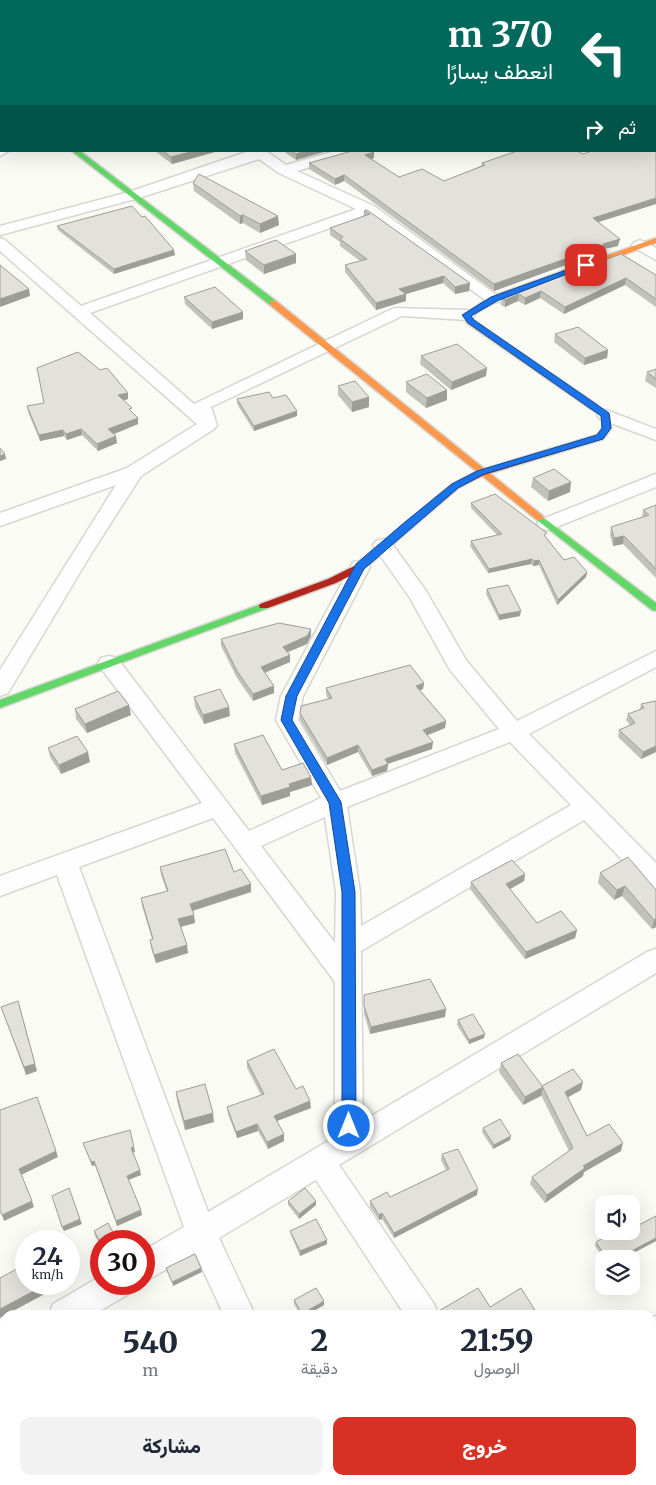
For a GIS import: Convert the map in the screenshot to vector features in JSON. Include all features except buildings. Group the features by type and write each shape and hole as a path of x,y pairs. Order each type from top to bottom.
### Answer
{"street":[{"path":"76,152 221,262 481,472 656,608"},
{"path":"284,170 347,152"},
{"path":"0,231 134,195 258,153 284,170 370,209 494,299"},
{"path":"79,312 370,209"},
{"path":"208,425 202,405 400,310 466,315 494,299 656,240"},
{"path":"0,243 208,425"},
{"path":"640,245 656,255"},
{"path":"466,315 470,321 606,415 656,435"},
{"path":"0,704 332,581 360,567 383,545 455,486 481,472 600,437 607,428 606,415"},
{"path":"637,427 656,418"},
{"path":"0,520 134,472 208,425"},
{"path":"0,688 76,562 134,472"},
{"path":"547,524 656,480"},
{"path":"383,545 419,596 458,665 514,732 656,878"},
{"path":"349,1144 348,892 335,802 286,720 292,696 360,567"},
{"path":"245,843 335,802 514,732 656,658"},
{"path":"109,663 349,980"},
{"path":"0,886 218,807"},
{"path":"348,946 587,807"},
{"path":"66,862 201,1233 238,1310"},
{"path":"155,1260 656,960"},
{"path":"320,1161 420,1310"},
{"path":"72,1310 98,1295"}],"traffic: fast":[{"path":"76,152 273,303"},
{"path":"540,518 656,608"},
{"path":"0,704 264,606"}],"traffic: slow":[{"path":"594,407 470,321 467,315 494,299 656,240"},
{"path":"273,303 540,518"}],"traffic: jam":[{"path":"264,606 332,581 360,567 455,486 481,473 600,437 607,428 606,415 594,407"}],"route":[{"path":"349,1126 348,892 335,802 286,720 292,696 360,567 383,545 455,486 481,472 600,437 607,428 606,415 470,321 466,315 494,299 586,265"}]}
